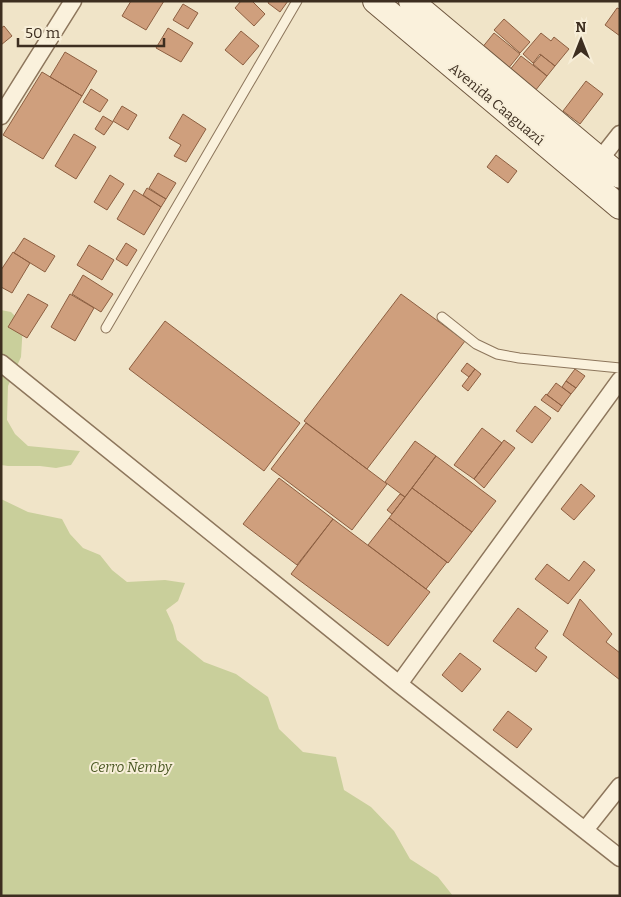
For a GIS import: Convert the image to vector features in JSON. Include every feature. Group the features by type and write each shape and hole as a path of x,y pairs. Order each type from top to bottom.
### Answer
{"street":[{"path":"1,116 73,1"},
{"name":"Avenida Caaguazú","path":"375,1 620,207"},
{"name":"Avenida Caaguazú","path":"417,3 620,176"},
{"path":"586,179 620,134"},
{"path":"1,363 399,684 620,858"},
{"path":"399,684 620,380"},
{"path":"586,830 620,786"}],"lane":[{"path":"106,328 297,1"},
{"path":"442,318 476,344 497,354 620,368"}],"green space":[{"path":"1,310 11,312 23,324 21,357 8,386 7,420 15,434 28,446 80,451 71,465 56,468 1,465"},
{"name":"Cerro Ñemby","path":"1,499 28,512 62,519 70,534 83,548 100,555 112,570 127,582 165,580 185,583 178,601 166,610 177,640 204,662 236,674 268,697 279,729 303,752 336,757 344,790 371,807 394,831 410,859 438,877 453,896 1,896"}],"building":[{"path":"131,1 164,1 146,30 122,16"},
{"path":"241,1 252,1 265,14 254,26 235,8"},
{"path":"269,1 288,1 280,12 268,3"},
{"path":"183,4 198,13 188,29 173,20"},
{"path":"617,8 620,9 620,36 605,25"},
{"path":"504,19 530,42 520,53 494,30"},
{"path":"4,26 12,36 1,45 1,28"},
{"path":"168,28 193,43 181,62 156,48"},
{"path":"241,31 259,46 243,65 225,50"},
{"path":"494,33 520,54 507,70 481,49"},
{"path":"541,33 551,41 554,37 569,49 555,66 540,54 533,63 523,54"},
{"path":"65,52 97,71 82,96 50,77"},
{"path":"541,55 555,66 547,76 533,64"},
{"path":"521,56 547,76 535,91 509,71"},
{"path":"42,72 82,96 43,159 3,135"},
{"path":"586,81 603,94 580,124 563,111"},
{"path":"91,89 108,100 100,112 83,102"},
{"path":"122,106 137,115 128,130 113,121"},
{"path":"183,114 206,129 186,162 174,156 181,145 169,138"},
{"path":"103,116 113,122 104,135 95,129"},
{"path":"74,134 96,147 76,179 55,166"},
{"path":"496,155 517,171 508,183 487,167"},
{"path":"158,173 176,183 166,199 149,188"},
{"path":"110,175 124,184 107,210 94,202"},
{"path":"147,188 166,199 161,207 143,195"},
{"path":"134,190 161,207 144,235 117,219"},
{"path":"24,238 55,256 45,272 14,253"},
{"path":"126,243 137,250 127,266 116,259"},
{"path":"89,245 114,260 102,280 77,265"},
{"path":"13,252 30,263 12,293 1,287 1,270"},
{"path":"83,275 113,294 101,312 72,294"},
{"path":"28,294 48,305 27,338 8,327"},
{"path":"70,294 94,308 75,341 51,327"},
{"path":"401,294 465,341 367,469 304,421"},
{"path":"165,321 300,423 264,471 129,369"},
{"path":"467,363 475,369 469,377 461,371"},
{"path":"475,369 481,374 468,391 462,386"},
{"path":"575,369 585,376 576,388 566,381"},
{"path":"566,381 576,388 571,394 562,387"},
{"path":"556,383 571,394 562,406 547,395"},
{"path":"546,394 562,406 558,412 541,400"},
{"path":"535,406 551,418 532,443 516,431"},
{"path":"306,423 387,484 352,530 271,469"},
{"path":"482,428 502,443 474,479 454,465"},
{"path":"504,440 515,448 484,488 474,479"},
{"path":"415,441 436,456 405,497 385,482"},
{"path":"436,456 496,501 472,532 412,488"},
{"path":"279,478 333,519 297,565 243,524"},
{"path":"581,484 595,496 574,520 561,509"},
{"path":"412,488 472,532 448,563 389,518"},
{"path":"400,494 405,497 392,514 387,510"},
{"path":"389,518 447,562 426,589 368,545"},
{"path":"333,519 430,592 388,646 291,574"},
{"path":"584,561 595,570 568,604 535,579 547,564 569,581"},
{"path":"580,599 612,634 606,642 620,653 620,680 563,635"},
{"path":"518,608 548,631 535,648 547,657 536,672 493,641"},
{"path":"460,653 481,669 462,692 442,675"},
{"path":"508,711 532,729 517,748 493,730"}]}
